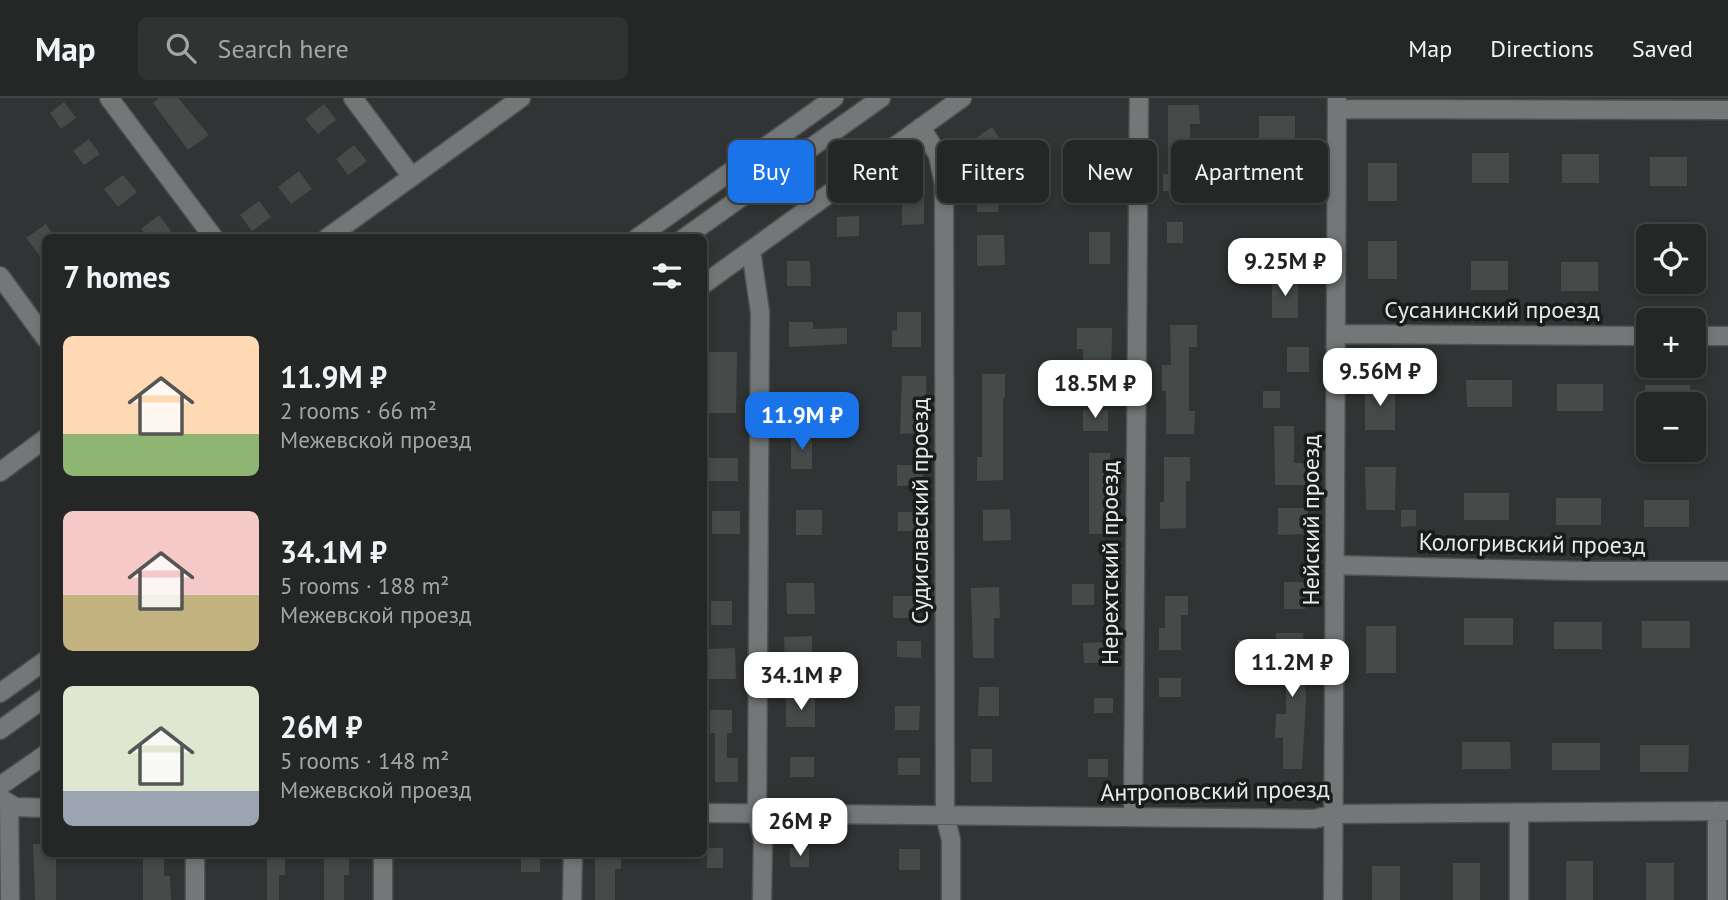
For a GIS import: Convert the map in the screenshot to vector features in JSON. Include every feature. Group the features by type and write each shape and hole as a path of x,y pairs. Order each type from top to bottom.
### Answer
{"street":[{"path":"109,98 211,234"},
{"path":"353,98 412,177"},
{"path":"333,234 521,98"},
{"path":"644,234 834,98"},
{"path":"690,234 881,98"},
{"path":"707,282 962,98"},
{"name":"Нерехтский проезд","path":"1133,817 1139,98"},
{"path":"1337,103 1728,110"},
{"name":"Нейский проезд","path":"1333,900 1337,103"},
{"name":"Судиславский проезд","path":"921,127 938,155 944,184 946,816 951,840 950,900"},
{"path":"751,250 760,312 757,814 763,840 762,900"},
{"path":"0,276 42,334"},
{"name":"Сусанинский проезд","path":"1336,334 1636,336"},
{"path":"1706,336 1728,336"},
{"path":"0,472 42,441"},
{"name":"Кологривский проезд","path":"1335,565 1578,571 1728,571"},
{"path":"0,693 42,663"},
{"path":"0,730 42,700"},
{"path":"0,786 42,757"},
{"path":"4,801 15,807 42,808"},
{"path":"4,801 10,900"},
{"path":"1717,900 1723,811"},
{"name":"Антроповский проезд","path":"707,814 1314,819 1335,814 1723,811"},
{"path":"1519,813 1519,900"},
{"path":"195,857 195,900"},
{"path":"383,857 383,900"},
{"path":"572,900 573,857"}],"building":[{"path":"159,98 178,98 209,135 188,150 153,103"},
{"path":"64,102 76,118 61,129 50,113"},
{"path":"324,104 336,120 318,134 305,119"},
{"path":"1168,105 1199,105 1200,124 1190,124 1190,140 1171,140 1171,191 1163,191 1163,174 1168,174"},
{"path":"1259,116 1295,116 1295,140 1259,140"},
{"path":"992,127 1001,140 973,140"},
{"path":"89,139 100,154 84,165 73,151"},
{"path":"354,145 367,161 348,175 336,159"},
{"path":"1472,153 1509,153 1509,183 1472,183"},
{"path":"1562,154 1599,154 1599,183 1562,183"},
{"path":"1650,157 1687,157 1687,186 1650,186"},
{"path":"1368,163 1397,163 1397,201 1368,201"},
{"path":"299,171 312,189 291,204 278,187"},
{"path":"123,175 137,192 118,207 104,189"},
{"path":"924,183 924,224 902,225 902,203 923,203"},
{"path":"259,201 271,217 252,231 240,215"},
{"path":"977,203 998,203 998,212 977,212"},
{"path":"159,215 171,231 167,234 144,234 141,229"},
{"path":"859,216 859,236 837,237 837,217"},
{"path":"1167,222 1183,222 1183,243 1167,243"},
{"path":"46,224 52,234 42,234 42,259 26,238"},
{"path":"1089,232 1110,232 1110,264 1089,264"},
{"path":"977,235 1004,235 1005,265 977,266"},
{"path":"1281,240 1300,240 1300,256 1281,256"},
{"path":"1368,241 1397,241 1397,279 1368,279"},
{"path":"787,261 810,261 811,286 787,286"},
{"path":"1471,261 1508,261 1508,290 1471,290"},
{"path":"1561,262 1598,262 1598,291 1561,291"},
{"path":"1272,279 1298,279 1298,318 1272,318"},
{"path":"897,312 921,312 921,347 892,347 892,331 897,330"},
{"path":"789,322 813,322 813,329 847,328 847,344 789,347"},
{"path":"1170,325 1197,325 1197,347 1189,347 1189,411 1195,411 1194,434 1166,434 1166,391 1162,391 1162,365 1171,365"},
{"path":"1077,328 1112,328 1111,386 1083,385 1083,349 1077,349"},
{"path":"1287,347 1309,347 1309,372 1287,372"},
{"path":"708,352 737,352 736,413 709,413"},
{"path":"982,374 1005,374 1003,480 977,481 977,457 982,457"},
{"path":"902,376 926,376 926,433 900,434"},
{"path":"1466,380 1512,380 1512,407 1467,407"},
{"path":"1557,384 1603,384 1603,411 1557,411"},
{"path":"1645,385 1690,385 1690,392 1645,392"},
{"path":"1365,387 1395,387 1395,430 1365,430"},
{"path":"1263,391 1280,391 1280,408 1263,408"},
{"path":"793,395 812,395 812,413 793,413"},
{"path":"1083,410 1108,410 1108,431 1083,431"},
{"path":"1274,426 1294,426 1294,463 1305,463 1305,485 1275,485"},
{"path":"791,435 812,435 812,469 791,469"},
{"path":"1089,453 1110,453 1110,534 1089,534"},
{"path":"1164,457 1190,457 1190,481 1186,481 1186,528 1160,529 1160,502 1164,502"},
{"path":"707,458 738,458 738,481 707,481"},
{"path":"897,465 923,465 923,485 897,486"},
{"path":"1365,467 1396,467 1395,510 1366,510"},
{"path":"1464,493 1509,493 1509,520 1464,520"},
{"path":"1556,498 1601,498 1601,525 1556,525"},
{"path":"1644,500 1689,500 1689,527 1644,527"},
{"path":"1278,508 1308,508 1308,534 1278,535"},
{"path":"1010,509 1011,540 983,541 983,510"},
{"path":"796,510 822,510 822,535 796,535"},
{"path":"1401,510 1416,510 1416,526 1401,527"},
{"path":"712,511 740,511 740,534 712,534"},
{"path":"898,512 921,512 921,531 898,531"},
{"path":"1284,582 1305,582 1305,609 1284,609"},
{"path":"786,583 814,583 815,614 787,614"},
{"path":"1072,584 1094,584 1094,605 1072,605"},
{"path":"999,587 1000,618 994,618 994,658 973,658 971,588"},
{"path":"893,596 915,596 915,618 893,618"},
{"path":"1165,596 1188,596 1188,615 1181,615 1181,650 1159,650 1159,628 1165,628"},
{"path":"711,601 732,601 732,625 711,625"},
{"path":"1464,618 1513,618 1513,645 1464,645"},
{"path":"1642,621 1690,621 1690,648 1642,648"},
{"path":"1554,622 1602,622 1602,649 1554,649"},
{"path":"1366,626 1396,626 1396,673 1366,673"},
{"path":"1276,633 1303,633 1306,701 1302,769 1283,769 1283,738 1275,738 1276,714 1286,714 1286,664 1276,664"},
{"path":"812,636 812,667 785,668 784,637"},
{"path":"1238,640 1251,640 1251,659 1238,659"},
{"path":"897,641 921,641 921,658 897,657"},
{"path":"1112,642 1112,663 1084,663 1083,643"},
{"path":"735,648 736,679 708,679 707,649"},
{"path":"1159,678 1181,678 1181,697 1159,697"},
{"path":"979,687 999,687 999,716 978,716"},
{"path":"786,697 815,697 815,727 786,727"},
{"path":"1094,698 1113,698 1113,713 1094,713"},
{"path":"895,706 920,706 919,730 895,730"},
{"path":"710,710 732,710 732,733 727,733 727,758 738,758 738,782 715,782 715,733 710,733"},
{"path":"1462,742 1510,742 1511,769 1462,769"},
{"path":"1552,743 1600,743 1600,770 1552,770"},
{"path":"1640,745 1689,745 1688,772 1640,772"},
{"path":"971,749 992,749 992,782 971,782"},
{"path":"790,757 814,757 814,777 790,777"},
{"path":"898,758 920,758 920,775 898,775"},
{"path":"1088,759 1108,759 1108,777 1088,777"},
{"path":"33,844 42,844 42,857 56,857 56,900 35,900"},
{"path":"707,848 723,848 723,868 707,868"},
{"path":"790,848 809,848 809,867 790,867"},
{"path":"899,849 920,849 920,870 899,870"},
{"path":"143,857 164,857 164,876 170,876 171,900 143,900"},
{"path":"267,857 285,857 285,875 279,875 279,900 267,900"},
{"path":"521,857 540,857 540,872 521,872"},
{"path":"595,857 621,857 621,869 615,869 615,900 595,900"},
{"path":"324,858 349,858 349,875 344,875 344,900 324,900"},
{"path":"1566,861 1593,861 1593,900 1566,900"},
{"path":"1453,863 1480,863 1480,900 1453,900"},
{"path":"1646,863 1674,863 1674,900 1646,900"},
{"path":"1372,866 1400,866 1400,900 1372,900"}]}
